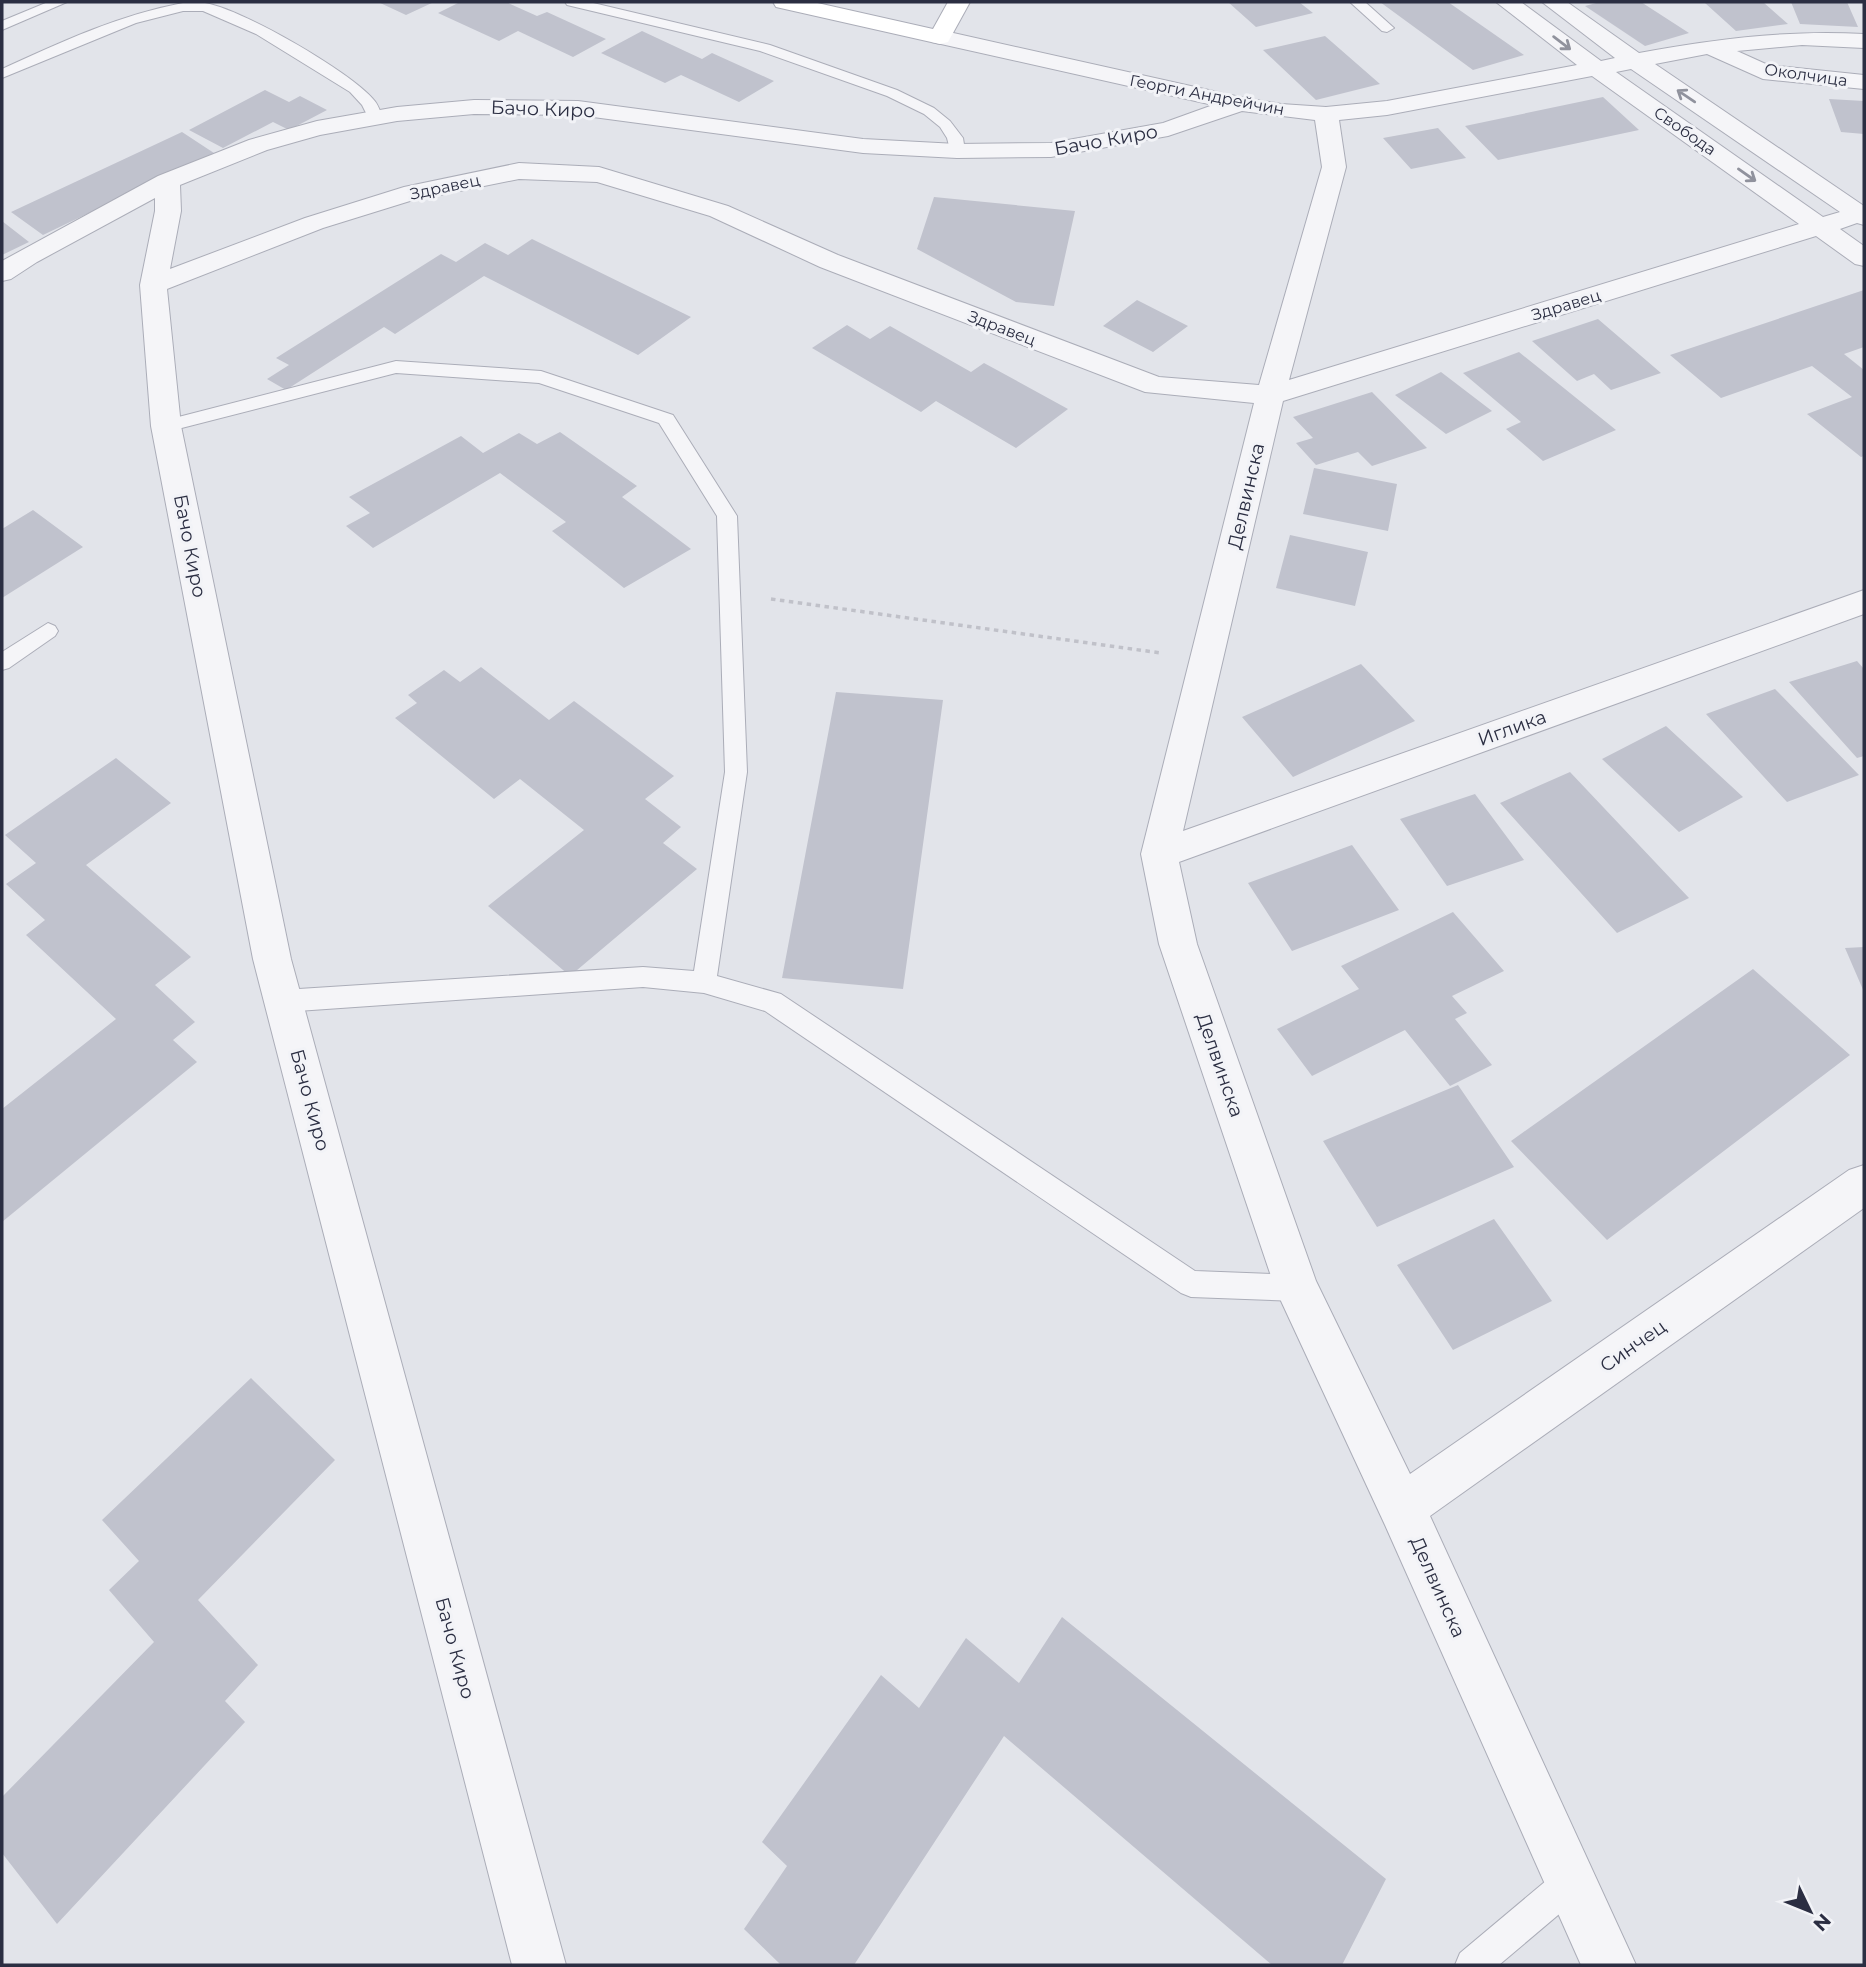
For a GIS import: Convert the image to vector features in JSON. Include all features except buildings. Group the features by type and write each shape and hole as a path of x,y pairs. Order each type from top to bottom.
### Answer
{"street":[{"path":"792,3 850,2"},
{"path":"940,37 959,2"},
{"name":"Свобода","path":"1507,2 1864,258"},
{"name":"Свобода","path":"1553,2 1633,60 1862,216"},
{"name":"Георги Андрейчин","path":"792,3 1240,104 1281,111 1326,114 1387,108 1710,47 1802,38 1864,41"},
{"name":"Околчица","path":"1710,47 1763,72 1864,82"},
{"name":"Бачо Киро","path":"539,1965 269,945 166,426 153,285 168,211 167,181 258,145 317,128 375,118 474,107 578,108 863,146 957,151 1051,150 1168,129 1240,104"},
{"name":"Делвинска","path":"1326,114 1334,167 1270,395 1159,854 1178,944 1297,1287 1402,1508 1609,1965"},
{"name":"Здравец","path":"153,285 314,223 404,195 519,171 599,175 719,211 829,261 1155,386 1270,395 1862,216"},
{"path":"2,273 28,256 167,181"},
{"name":"Иглика","path":"1159,854 1864,602"},
{"name":"Синчец","path":"1402,1508 1864,1184"}],"lane":[{"path":"2,26 60,2"},
{"path":"572,2 765,48 892,93 929,111 945,124 955,138 957,151"},
{"path":"1357,2 1387,28"},
{"path":"2,74 142,15 171,7 202,6 241,22 355,89 369,103 375,118"},
{"path":"166,426 396,367 541,377 666,419 727,516 736,772 704,982"},
{"path":"2,662 48,631"},
{"path":"284,1001 643,977 704,982 772,1002 1191,1284 1297,1287"},
{"path":"1472,1965 1571,1882"}],"path":[{"path":"729,593 1206,660"}]}
